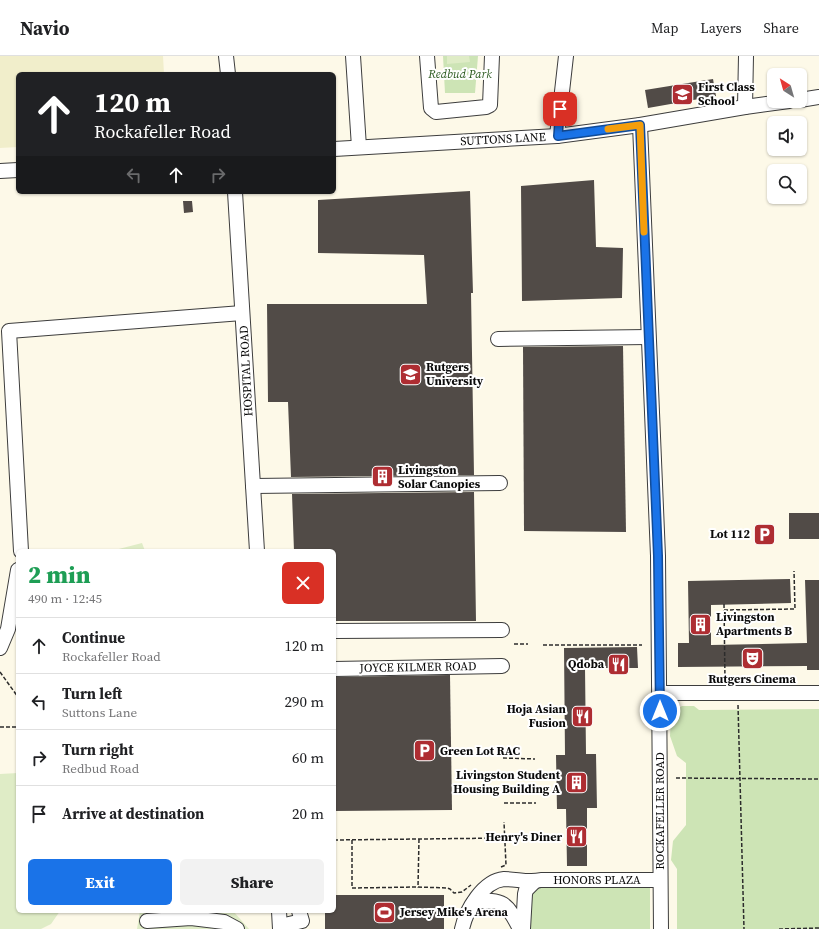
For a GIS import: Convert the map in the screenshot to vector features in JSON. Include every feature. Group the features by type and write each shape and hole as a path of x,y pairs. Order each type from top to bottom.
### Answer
{"street":[{"path":"226,56 228,72"},
{"path":"353,56 359,147"},
{"path":"427,56 431,108 436,112 486,107 490,105 492,56"},
{"path":"558,136 566,56"},
{"path":"745,107 746,56"},
{"path":"807,99 819,97"},
{"name":"SUTTONS LANE","path":"336,149 558,136 640,125 767,104"},
{"path":"498,339 648,337 640,125"},
{"path":"0,171 16,170"},
{"name":"HOSPITAL ROAD","path":"235,194 257,549"},
{"path":"21,549 9,330 242,313"},
{"name":"ROCKAFELLER ROAD","path":"648,337 657,543 660,694 660,929"},
{"path":"253,486 500,483"},
{"path":"0,648 8,630 16,582"},
{"path":"336,631 502,630"},
{"name":"JOYCE KILMER ROAD","path":"336,669 502,666"},
{"path":"660,694 819,693"},
{"name":"HONORS PLAZA","path":"462,929 474,902 486,887 503,879 534,882 541,880 660,880"},
{"path":"523,929 525,894 529,886 534,882"},
{"path":"474,902 490,900 500,902 508,908 520,929"},
{"path":"279,913 280,928 302,920"},
{"path":"147,921 191,918 224,922 237,929"}],"path":[{"path":"724,610 795,609 794,571"},
{"path":"724,604 740,779 744,929"},
{"path":"514,644 528,644"},
{"path":"543,645 642,645"},
{"path":"0,672 16,694"},
{"path":"0,727 16,727"},
{"path":"504,758 535,759"},
{"path":"676,778 819,779"},
{"path":"504,803 536,803"},
{"path":"499,868 506,865 504,822"},
{"path":"336,840 505,838"},
{"path":"418,887 419,839"},
{"path":"352,840 352,888 447,888 454,893 462,892 474,883"},
{"path":"779,929 819,928"}],"shaded area":[{"path":"0,56 163,56 164,72 16,72 16,147 0,148"}],"green space":[{"name":"Redbud Park","path":"443,56 478,56 475,93 445,93"},
{"path":"447,56 469,56 470,62 447,64"},
{"path":"142,543 144,549 119,549"},
{"path":"682,706 694,706 699,710 819,709 819,929 677,929 677,869 671,860 673,841 686,825 686,763 677,756 670,736 671,718 674,711"},
{"path":"16,773 16,913 59,913 51,924 41,929 0,929 0,774"},
{"path":"539,888 650,888 650,929 529,929 530,898"},
{"path":"140,913 235,913 249,929 137,929"}],"building":[{"path":"713,79 716,96 648,108 645,90"},
{"path":"594,180 596,247 623,248 622,298 522,301 521,186"},
{"path":"470,191 473,293 471,293 474,475 291,477 288,402 268,402 267,304 427,304 424,255 318,253 318,200"},
{"path":"183,201 192,201 193,212 184,213"},
{"path":"623,346 626,532 524,531 523,347"},
{"path":"474,492 476,621 336,621 336,549 294,549 292,494"},
{"path":"789,513 819,513 819,539 789,539"},
{"name":"Livingston Apartments B","path":"790,579 791,603 711,605 711,645 807,643 805,580 819,580 819,670 807,670 807,666 678,667 678,643 689,643 688,581"},
{"name":"Livingston Student Housing Building A","path":"637,647 638,668 585,668 586,754 596,754 597,808 587,808 587,866 567,866 566,809 557,809 556,755 565,755 564,648"},
{"path":"450,675 452,810 336,811 336,677"},
{"name":"Jersey Mike's Arena","path":"336,895 444,895 444,929 325,929 325,913 336,913"}],"slow traffic":[{"path":"608,129 640,125 644,232"}],"place":[{"name":"First Class School","path":"683,94"},
{"name":"Rutgers University","path":"410,374"},
{"name":"Livingston Solar Canopies","path":"382,477"},
{"name":"Lot 112","path":"765,534"},
{"name":"Livingston Apartments B","path":"700,624"},
{"name":"Rutgers Cinema","path":"752,658"},
{"name":"Qdoba","path":"619,664"},
{"name":"Hoja Asian Fusion","path":"582,716"},
{"name":"Green Lot RAC","path":"425,751"},
{"name":"Livingston Student Housing Building A","path":"576,782"},
{"name":"Henry's Diner","path":"577,837"},
{"name":"Jersey Mike's Arena","path":"384,912"}],"route":[{"path":"560,109 558,136 640,125 658,556 660,711"}]}
